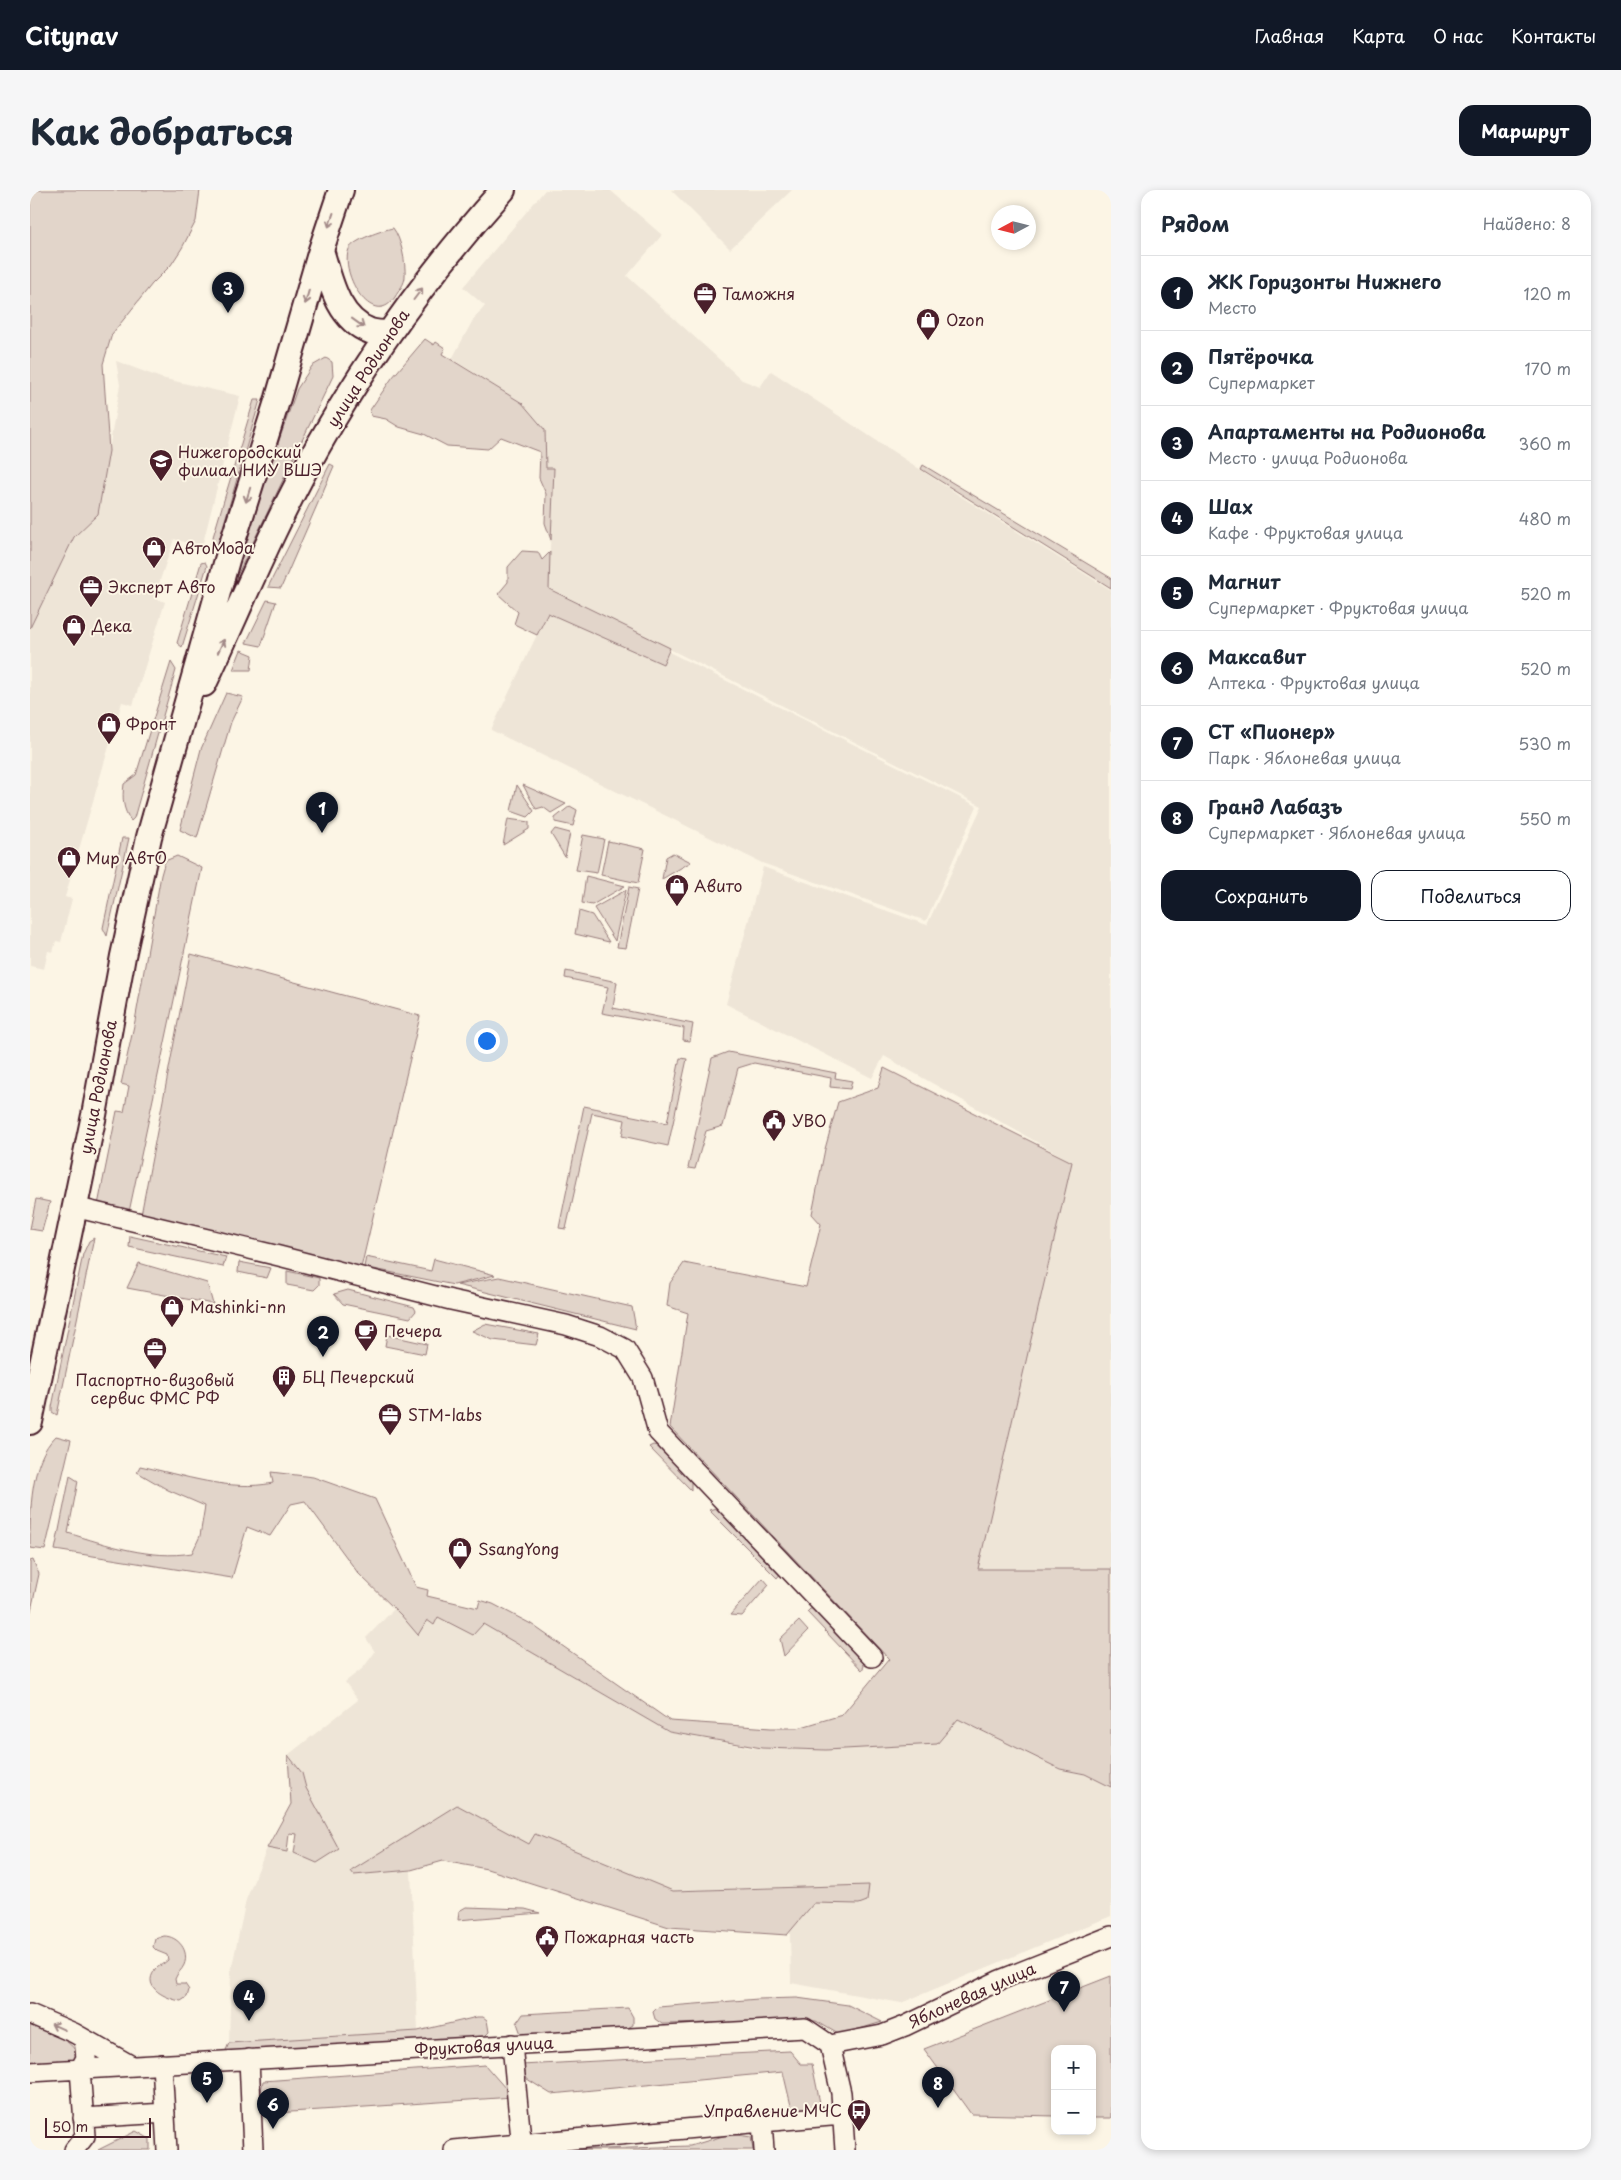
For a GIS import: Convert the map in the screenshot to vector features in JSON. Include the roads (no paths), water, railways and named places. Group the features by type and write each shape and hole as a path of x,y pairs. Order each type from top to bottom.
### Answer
{"main road":[{"name":"улица Родионова","path":"30,1422 94,1115 127,938 149,837 227,560 341,190"},
{"name":"улица Родионова","path":"171,754 284,511 329,428 389,333 456,245 503,190"},
{"path":"321,250 337,299 346,313 370,331 389,333"}],"street":[{"path":"74,1207 279,1256 451,1300 566,1325 600,1336 625,1348 643,1378 658,1432 872,1656"},
{"name":"Яблоневая улица","path":"830,2045 882,2034 905,2026 1000,1980 1111,1936"},
{"path":"30,2014 84,2039 132,2066"},
{"name":"Фруктовая улица","path":"30,2072 805,2028 830,2045"},
{"path":"74,2150 85,2136 80,2069 86,2058 84,2039"},
{"path":"512,2044 522,2147"},
{"path":"830,2045 838,2078 845,2150"},
{"path":"249,2059 253,2150"},
{"path":"162,2064 167,2150"},
{"path":"83,2118 165,2112"},
{"path":"454,2150 522,2147 842,2115"},
{"path":"762,2122 764,2150"}],"place":[{"name":"Апартаменты на Родионова","path":"228,313"},
{"name":"Таможня","path":"705,315"},
{"name":"Ozon","path":"928,341"},
{"name":"Нижегородский филиал НИУ ВШЭ","path":"161,482"},
{"name":"АвтоМода","path":"154,569"},
{"name":"Эксперт Авто","path":"91,608"},
{"name":"Дека","path":"74,647"},
{"name":"Фронт","path":"109,745"},
{"name":"ЖК Горизонты Нижнего","path":"322,833"},
{"name":"Мир АвтО","path":"69,879"},
{"name":"Авито","path":"677,907"},
{"name":"УВО","path":"774,1142"},
{"name":"Mashinki-nn","path":"172,1328"},
{"name":"Печера","path":"366,1352"},
{"name":"Пятёрочка","path":"323,1357"},
{"name":"Паспортно-визовый сервис ФМС РФ","path":"155,1370"},
{"name":"БЦ Печерский","path":"284,1398"},
{"name":"STM-labs","path":"390,1436"},
{"name":"SsangYong","path":"460,1570"},
{"name":"Пожарная часть","path":"547,1958"},
{"name":"СТ «Пионер»","path":"1064,2012"},
{"name":"Шах","path":"249,2021"},
{"name":"Магнит","path":"207,2103"},
{"name":"Гранд Лабазъ","path":"938,2108"},
{"name":"Максавит","path":"273,2129"},
{"name":"Управление МЧС","path":"859,2132"}]}
